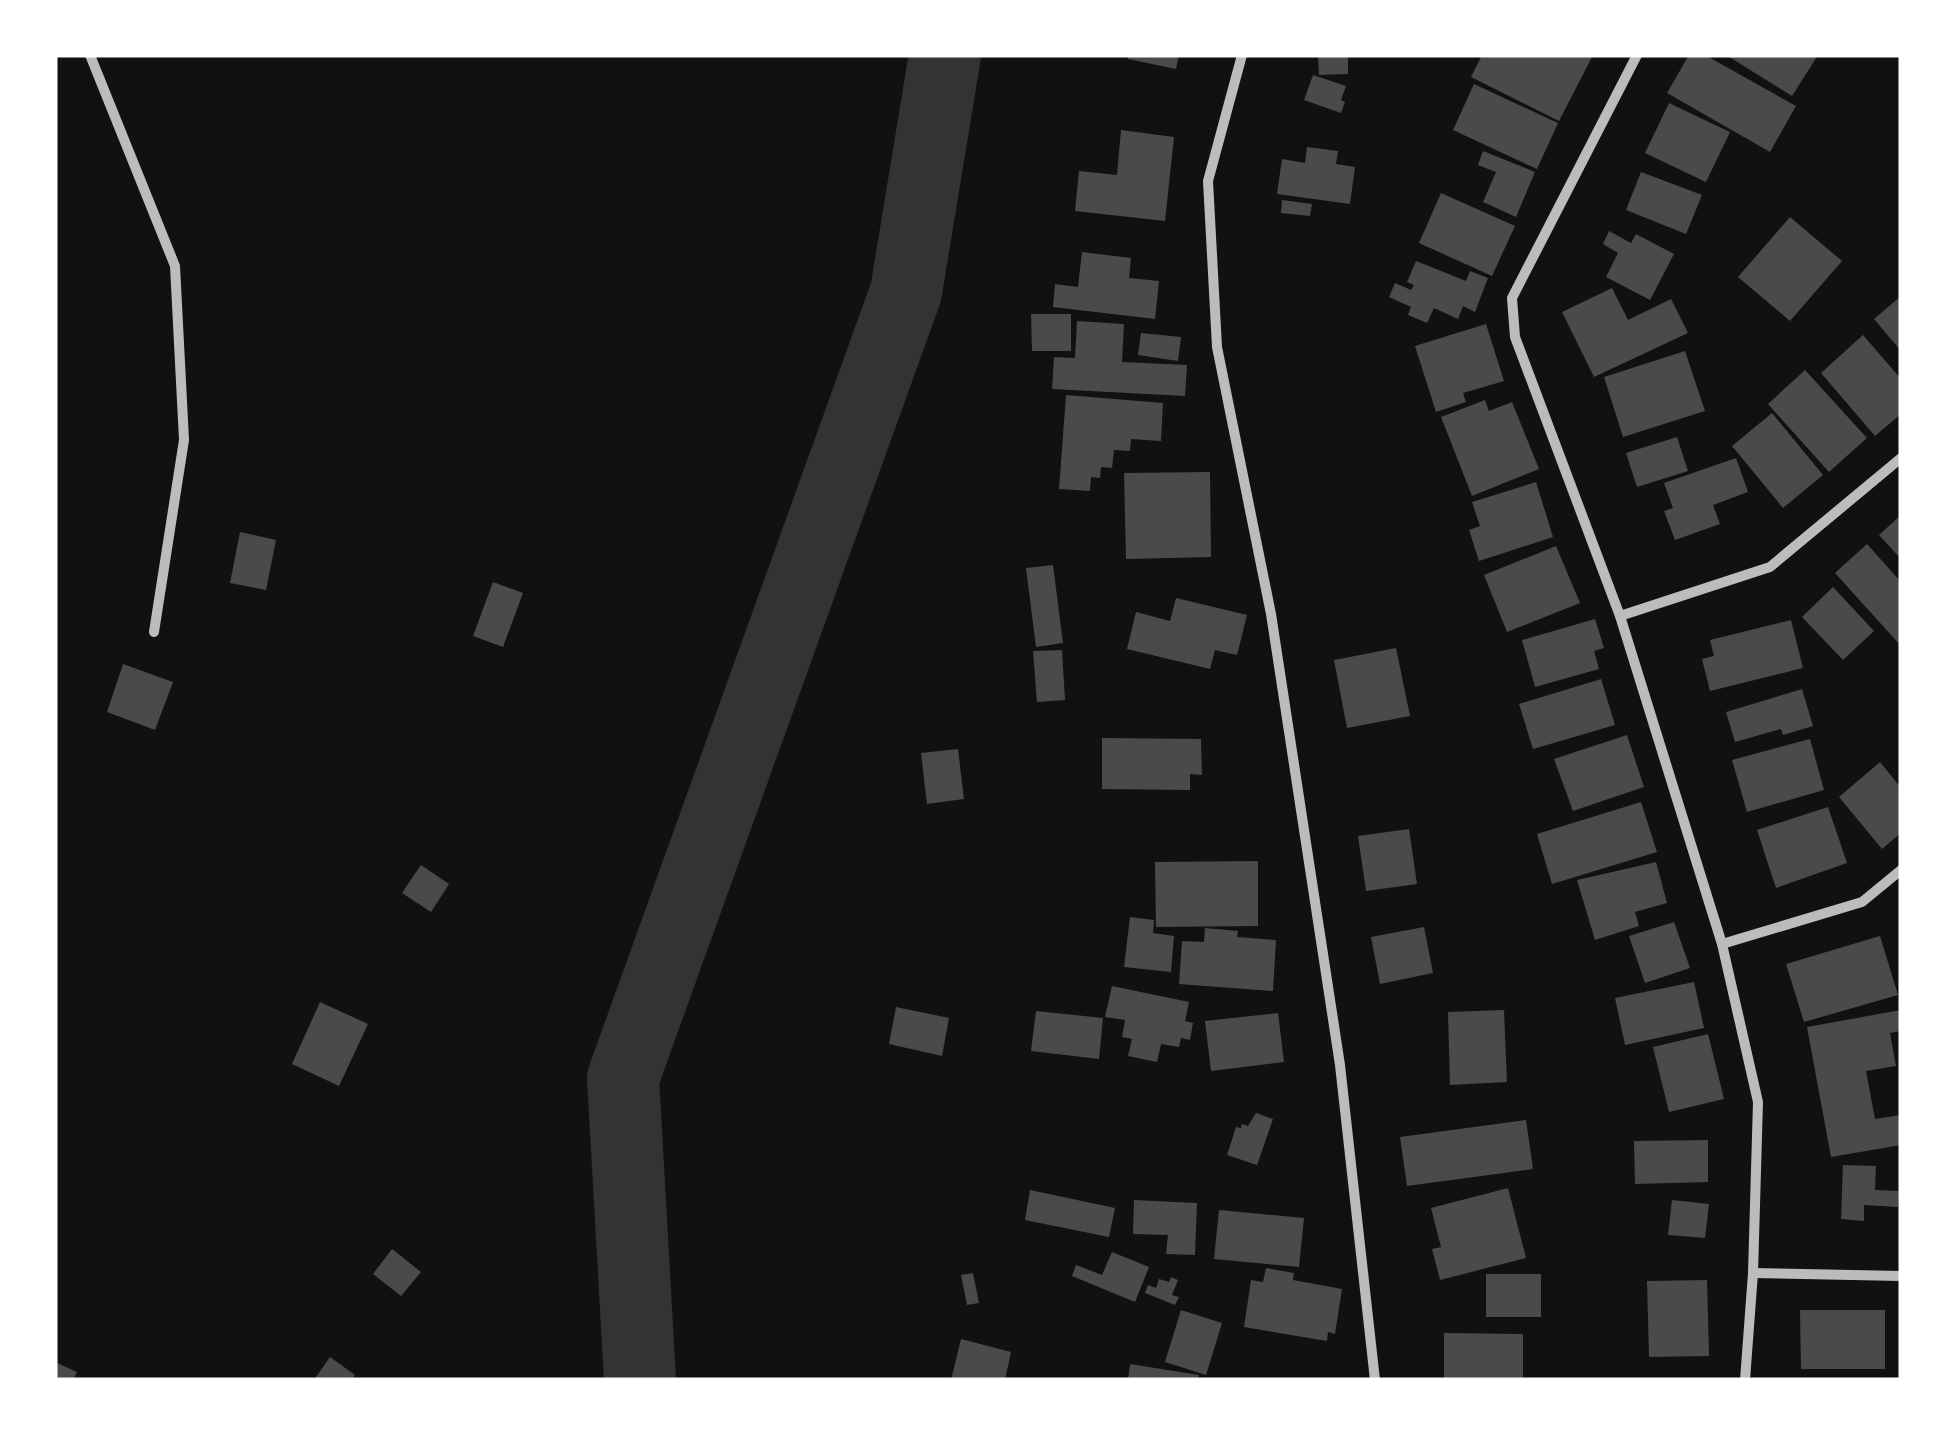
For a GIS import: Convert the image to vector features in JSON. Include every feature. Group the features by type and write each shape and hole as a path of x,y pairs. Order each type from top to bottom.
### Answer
{"street":[{"path":"90,55 175,266 184,440 154,632"},
{"path":"1242,55 1208,181 1217,347 1270,614 1338,1046 1375,1380"},
{"path":"1637,55 1512,298 1515,336 1620,616 1722,944 1758,1102 1745,1380"},
{"path":"1620,616 1770,567 1901,458"},
{"path":"1722,944 1862,902 1901,870"},
{"path":"1752,1274 1901,1276"}],"building":[{"path":"1129,55 1179,55 1176,69 1128,59"},
{"path":"1318,55 1348,55 1348,74 1319,75"},
{"path":"1482,55 1593,55 1559,121 1471,77"},
{"path":"1689,55 1705,55 1796,106 1770,152 1667,93"},
{"path":"1726,55 1818,55 1792,96"},
{"path":"1313,75 1346,86 1341,113 1304,100"},
{"path":"1474,84 1558,123 1537,169 1453,130"},
{"path":"1669,103 1730,132 1706,182 1645,153"},
{"path":"1121,130 1174,137 1165,221 1075,211 1079,171 1117,175"},
{"path":"1307,147 1338,151 1336,164 1355,167 1350,204 1277,194 1282,159 1305,163"},
{"path":"1483,151 1535,172 1516,217 1483,202 1496,172 1478,165"},
{"path":"1641,172 1702,195 1686,234 1626,210"},
{"path":"1441,193 1515,226 1492,276 1419,243"},
{"path":"1282,200 1312,204 1310,216 1281,213"},
{"path":"1790,217 1842,261 1790,321 1738,277"},
{"path":"1609,231 1631,243 1636,234 1674,254 1650,300 1606,277 1618,253 1603,244"},
{"path":"1082,252 1131,258 1129,278 1159,281 1155,319 1053,307 1055,284 1078,287"},
{"path":"1416,261 1466,281 1470,271 1488,278 1475,312 1463,306 1458,319 1434,308 1427,323 1408,315 1411,307 1389,297 1395,283 1411,290 1414,285 1407,282"},
{"path":"1612,288 1628,320 1671,299 1688,333 1594,377 1562,312"},
{"path":"1901,296 1901,351 1874,319"},
{"path":"1031,314 1071,314 1071,351 1032,351"},
{"path":"1077,321 1124,324 1122,362 1187,365 1185,396 1052,389 1054,357 1075,358"},
{"path":"1486,324 1504,381 1463,393 1466,402 1436,412 1415,346"},
{"path":"1141,333 1181,337 1178,361 1138,355"},
{"path":"1863,335 1901,379 1901,414 1875,436 1821,373"},
{"path":"1685,351 1705,411 1623,437 1604,377"},
{"path":"1805,370 1867,438 1829,472 1768,404"},
{"path":"1066,395 1163,403 1161,441 1131,439 1130,451 1114,450 1112,468 1101,467 1100,478 1091,477 1090,491 1059,489"},
{"path":"1485,400 1489,411 1512,402 1539,469 1472,496 1441,417"},
{"path":"1772,413 1823,475 1783,508 1732,446"},
{"path":"1677,437 1688,471 1637,487 1626,453"},
{"path":"1736,458 1748,492 1713,505 1720,524 1675,540 1664,511 1673,508 1664,483"},
{"path":"1210,472 1211,557 1126,559 1124,473"},
{"path":"1536,482 1553,537 1479,561 1469,530 1480,526 1472,502"},
{"path":"1901,515 1901,559 1879,535"},
{"path":"240,532 276,540 266,590 230,583"},
{"path":"1867,544 1901,582 1901,646 1835,573"},
{"path":"1556,546 1580,603 1507,632 1484,575"},
{"path":"1053,565 1063,643 1036,647 1026,568"},
{"path":"493,582 523,593 503,647 473,636"},
{"path":"1833,587 1874,631 1843,660 1802,617"},
{"path":"1176,598 1247,615 1237,655 1215,650 1210,669 1127,649 1136,612 1170,621"},
{"path":"1595,619 1604,648 1594,651 1599,669 1535,687 1522,640"},
{"path":"1791,620 1803,668 1710,691 1702,659 1714,656 1710,640"},
{"path":"1396,648 1410,716 1347,728 1334,660"},
{"path":"1062,650 1065,700 1037,702 1033,651"},
{"path":"123,664 173,682 155,730 107,712"},
{"path":"1601,679 1615,725 1533,749 1519,704"},
{"path":"1802,689 1813,726 1783,735 1781,729 1735,742 1726,712"},
{"path":"1627,735 1644,787 1573,811 1554,759"},
{"path":"1102,738 1201,739 1202,775 1190,774 1190,790 1102,789"},
{"path":"1810,739 1824,790 1747,812 1732,760"},
{"path":"958,749 964,799 927,804 921,753"},
{"path":"1880,762 1901,788 1901,833 1882,849 1839,797"},
{"path":"1641,802 1657,852 1552,884 1537,834"},
{"path":"1828,807 1847,863 1776,888 1757,830"},
{"path":"1409,829 1417,884 1366,891 1358,836"},
{"path":"1258,861 1258,926 1156,927 1155,862"},
{"path":"1656,862 1667,903 1635,912 1639,926 1595,940 1577,880"},
{"path":"421,865 449,884 431,912 402,893"},
{"path":"1130,917 1154,920 1153,933 1174,936 1171,972 1124,967"},
{"path":"1674,922 1690,968 1645,983 1629,936"},
{"path":"1424,927 1433,973 1380,984 1371,937"},
{"path":"1205,928 1238,931 1237,937 1276,940 1273,991 1179,984 1182,941 1204,942"},
{"path":"1880,936 1898,995 1804,1022 1786,964"},
{"path":"1694,982 1704,1028 1625,1045 1615,998"},
{"path":"1112,986 1189,1002 1185,1021 1193,1023 1190,1040 1181,1038 1179,1047 1161,1044 1157,1062 1128,1056 1132,1039 1122,1037 1125,1020 1105,1017"},
{"path":"320,1002 368,1024 339,1086 292,1064"},
{"path":"896,1007 949,1018 942,1056 889,1044"},
{"path":"1504,1010 1507,1082 1450,1085 1448,1012"},
{"path":"1901,1010 1901,1031 1890,1033 1896,1066 1866,1071 1875,1119 1901,1115 1901,1145 1831,1157 1807,1027"},
{"path":"1036,1011 1103,1018 1099,1059 1031,1051"},
{"path":"1278,1013 1284,1062 1211,1071 1205,1021"},
{"path":"1708,1034 1724,1099 1669,1112 1653,1047"},
{"path":"1256,1113 1273,1119 1257,1165 1227,1155 1236,1127 1248,1126"},
{"path":"1526,1120 1533,1169 1407,1186 1400,1137"},
{"path":"1708,1140 1708,1182 1635,1184 1634,1141"},
{"path":"1843,1165 1876,1166 1875,1190 1899,1191 1898,1207 1864,1205 1864,1221 1841,1219"},
{"path":"1508,1188 1526,1258 1440,1280 1432,1249 1441,1247 1431,1208"},
{"path":"1030,1190 1115,1208 1109,1237 1025,1220"},
{"path":"1134,1200 1197,1203 1195,1255 1166,1254 1168,1235 1133,1234"},
{"path":"1672,1200 1709,1204 1705,1238 1668,1235"},
{"path":"1219,1210 1304,1218 1299,1267 1214,1259"},
{"path":"392,1249 421,1272 401,1296 373,1274"},
{"path":"1112,1252 1149,1267 1135,1302 1072,1276 1076,1265 1102,1275"},
{"path":"1266,1268 1294,1273 1293,1280 1342,1289 1335,1334 1328,1332 1327,1341 1244,1327 1251,1280 1263,1282"},
{"path":"973,1273 979,1303 967,1305 961,1275"},
{"path":"1486,1274 1541,1274 1541,1317 1486,1317"},
{"path":"1171,1277 1178,1280 1172,1295 1179,1297 1175,1305 1145,1293 1148,1285 1156,1288 1159,1279 1169,1282"},
{"path":"1707,1280 1709,1356 1649,1357 1647,1281"},
{"path":"1181,1310 1222,1323 1206,1375 1165,1362"},
{"path":"1800,1310 1885,1310 1885,1369 1801,1369"},
{"path":"1444,1333 1523,1334 1523,1380 1444,1380"},
{"path":"961,1339 1011,1352 1005,1380 951,1380"},
{"path":"330,1357 355,1375 351,1380 314,1380"},
{"path":"55,1362 77,1372 73,1380 55,1380"},
{"path":"1130,1364 1199,1375 1198,1380 1128,1380"}],"waterway":[{"path":"640,1380 623,1078 906,292 945,55"}]}
